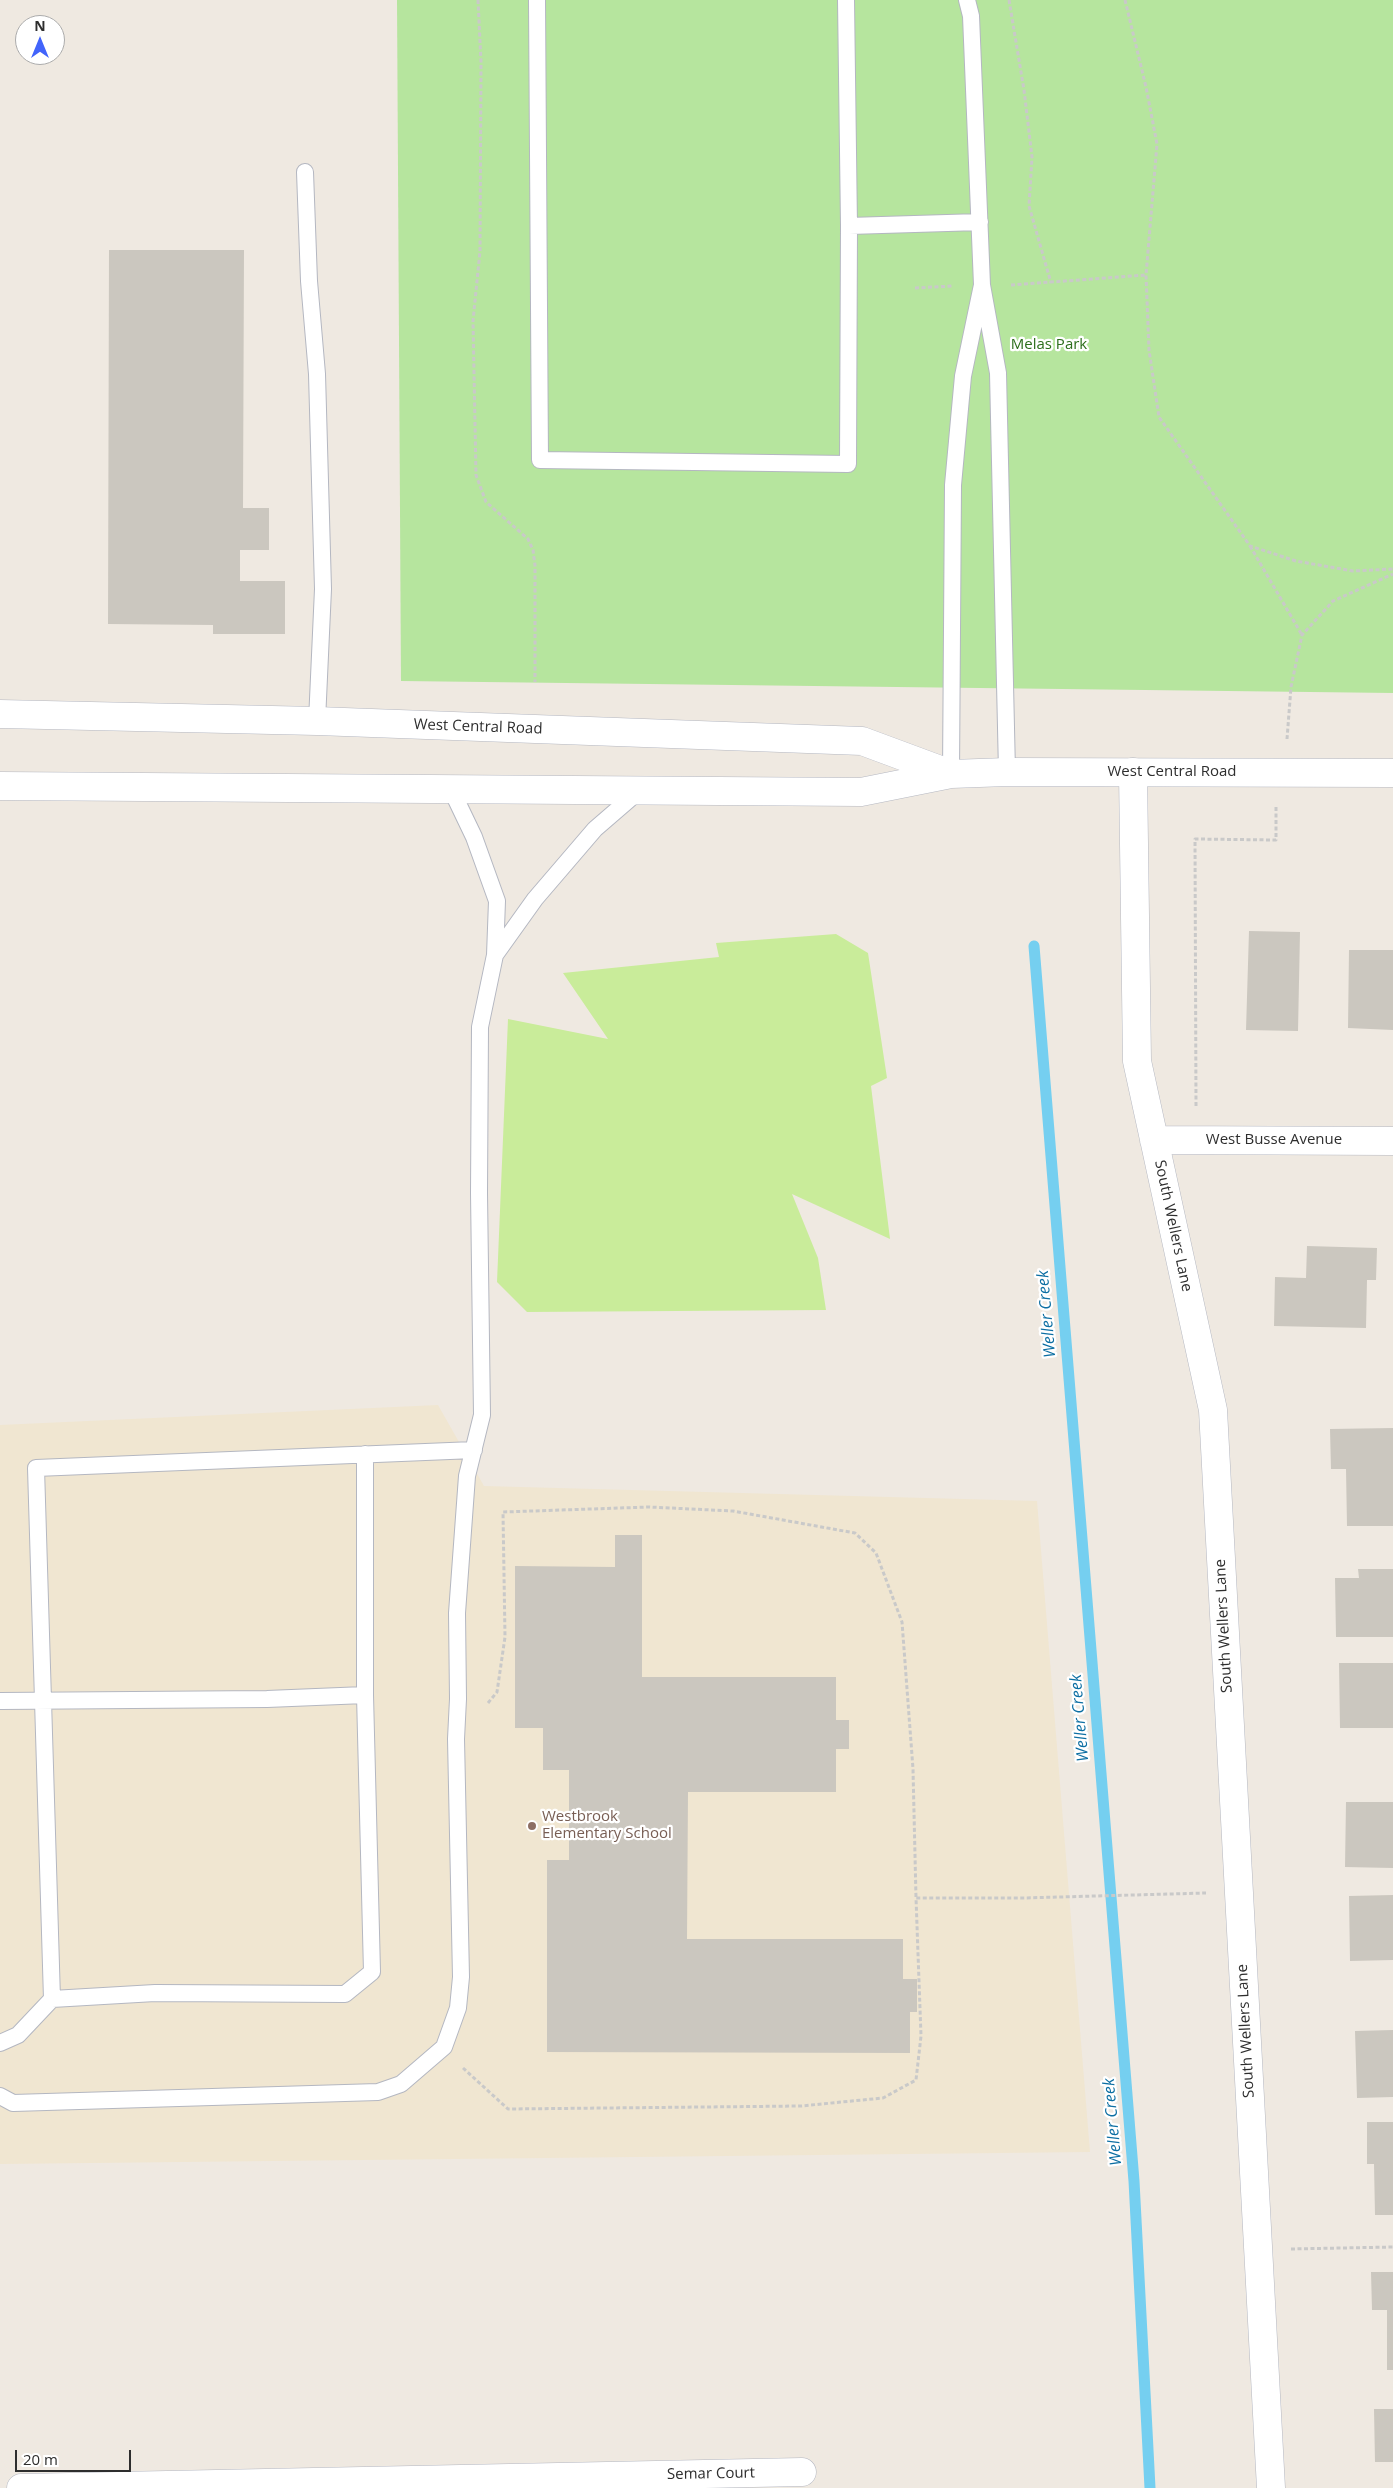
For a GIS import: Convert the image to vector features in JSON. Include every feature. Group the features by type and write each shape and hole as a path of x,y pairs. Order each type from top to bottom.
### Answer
{"street":[{"name":"West Central Road","path":"0,714 317,721 862,742 951,774"},
{"name":"West Central Road","path":"0,786 861,792 951,774 1008,772 1393,773"},
{"name":"South Wellers Lane","path":"1133,772 1137,1061 1213,1410 1271,2488"},
{"name":"West Busse Avenue","path":"1154,1140 1393,1141"},
{"name":"Semar Court","path":"21,2488 802,2472"}],"lane":[{"path":"537,0 540,460 848,464 850,226 846,0"},
{"path":"967,0 971,16 982,285 998,373 1008,772"},
{"path":"305,172 309,281 317,374 323,589 317,721"},
{"path":"850,226 980,222"},
{"path":"951,774 953,485 963,376 982,285"},
{"path":"0,2096 13,2103 378,2092 401,2084 444,2047 458,2008 461,1977 456,1740 458,1613 467,1476 482,1415 479,1193 480,1027 496,955 497,901 474,837 451,789"},
{"path":"496,955 535,898 589,836 639,791"},
{"path":"52,1999 36,1468 474,1450"},
{"path":"0,2044 18,2035 52,1999 154,1994 345,1994 372,1972 365,1695 365,1454"},
{"path":"0,1701 267,1699 365,1695"}],"path":[{"path":"478,0 481,72 480,251 473,321 476,475 486,502 528,539 533,550 536,565 534,682"},
{"path":"1009,0 1024,90 1032,157 1029,206 1051,283"},
{"path":"1125,0 1146,87 1157,144 1146,276 1149,350 1159,417 1250,546 1302,636"},
{"path":"916,288 1051,283 1146,276"},
{"path":"1250,546 1296,561 1353,572 1393,569"},
{"path":"1287,742 1291,687 1302,636 1333,601 1393,574"},
{"path":"1207,1140 1196,1107 1195,839 1276,840 1276,801"},
{"path":"444,2047 472,2078 508,2109 801,2106 883,2098 916,2080 921,2036 913,1769 902,1622 876,1553 855,1533 733,1511 649,1507 503,1512 505,1637 497,1692 456,1740"},
{"path":"916,1898 1038,1898 1184,1893"},
{"path":"1258,2250 1393,2247"}],"shaded area":[{"name":"Westbrook Elementary School","path":"438,1405 484,1486 1037,1501 1090,2152 0,2164 0,1425"}],"green space":[{"name":"Melas Park","path":"397,0 1393,0 1393,693 401,681"},
{"path":"836,934 868,953 887,1078 871,1086 890,1239 792,1194 818,1258 826,1310 527,1312 497,1282 508,1019 608,1039 563,973 719,957 716,943"}],"building":[{"path":"109,250 244,250 243,508 269,508 269,550 240,550 240,581 285,581 285,634 213,634 213,625 108,624"},
{"path":"1249,931 1300,932 1298,1031 1246,1030"},
{"path":"1349,950 1393,950 1393,1030 1348,1028"},
{"path":"1307,1246 1377,1248 1376,1280 1367,1280 1366,1328 1274,1326 1275,1277 1306,1278"},
{"path":"1393,1428 1393,1526 1347,1526 1346,1469 1331,1469 1330,1429"},
{"path":"615,1535 642,1535 642,1677 836,1677 836,1720 849,1720 849,1749 836,1749 836,1792 688,1792 687,1939 903,1939 903,1979 917,1979 917,2012 910,2012 910,2053 547,2052 547,1860 569,1860 569,1770 543,1770 543,1728 515,1728 515,1566 615,1567"},
{"path":"1358,1569 1393,1569 1393,1637 1336,1637 1335,1578 1359,1578"},
{"path":"1339,1663 1393,1663 1393,1728 1340,1728"},
{"path":"1346,1802 1393,1802 1393,1868 1345,1867"},
{"path":"1393,1895 1393,1960 1350,1961 1349,1896"},
{"path":"1393,2030 1393,2097 1357,2098 1355,2031"},
{"path":"1367,2122 1393,2122 1393,2215 1375,2215 1374,2164 1367,2164"},
{"path":"1371,2272 1393,2272 1393,2370 1387,2370 1387,2310 1372,2310"},
{"path":"1374,2409 1393,2409 1393,2462 1375,2462"}],"waterway":[{"name":"Weller Creek","path":"1034,946 1134,2181 1150,2488"}],"place":[{"name":"Westbrook Elementary School","path":"532,1826"}]}
